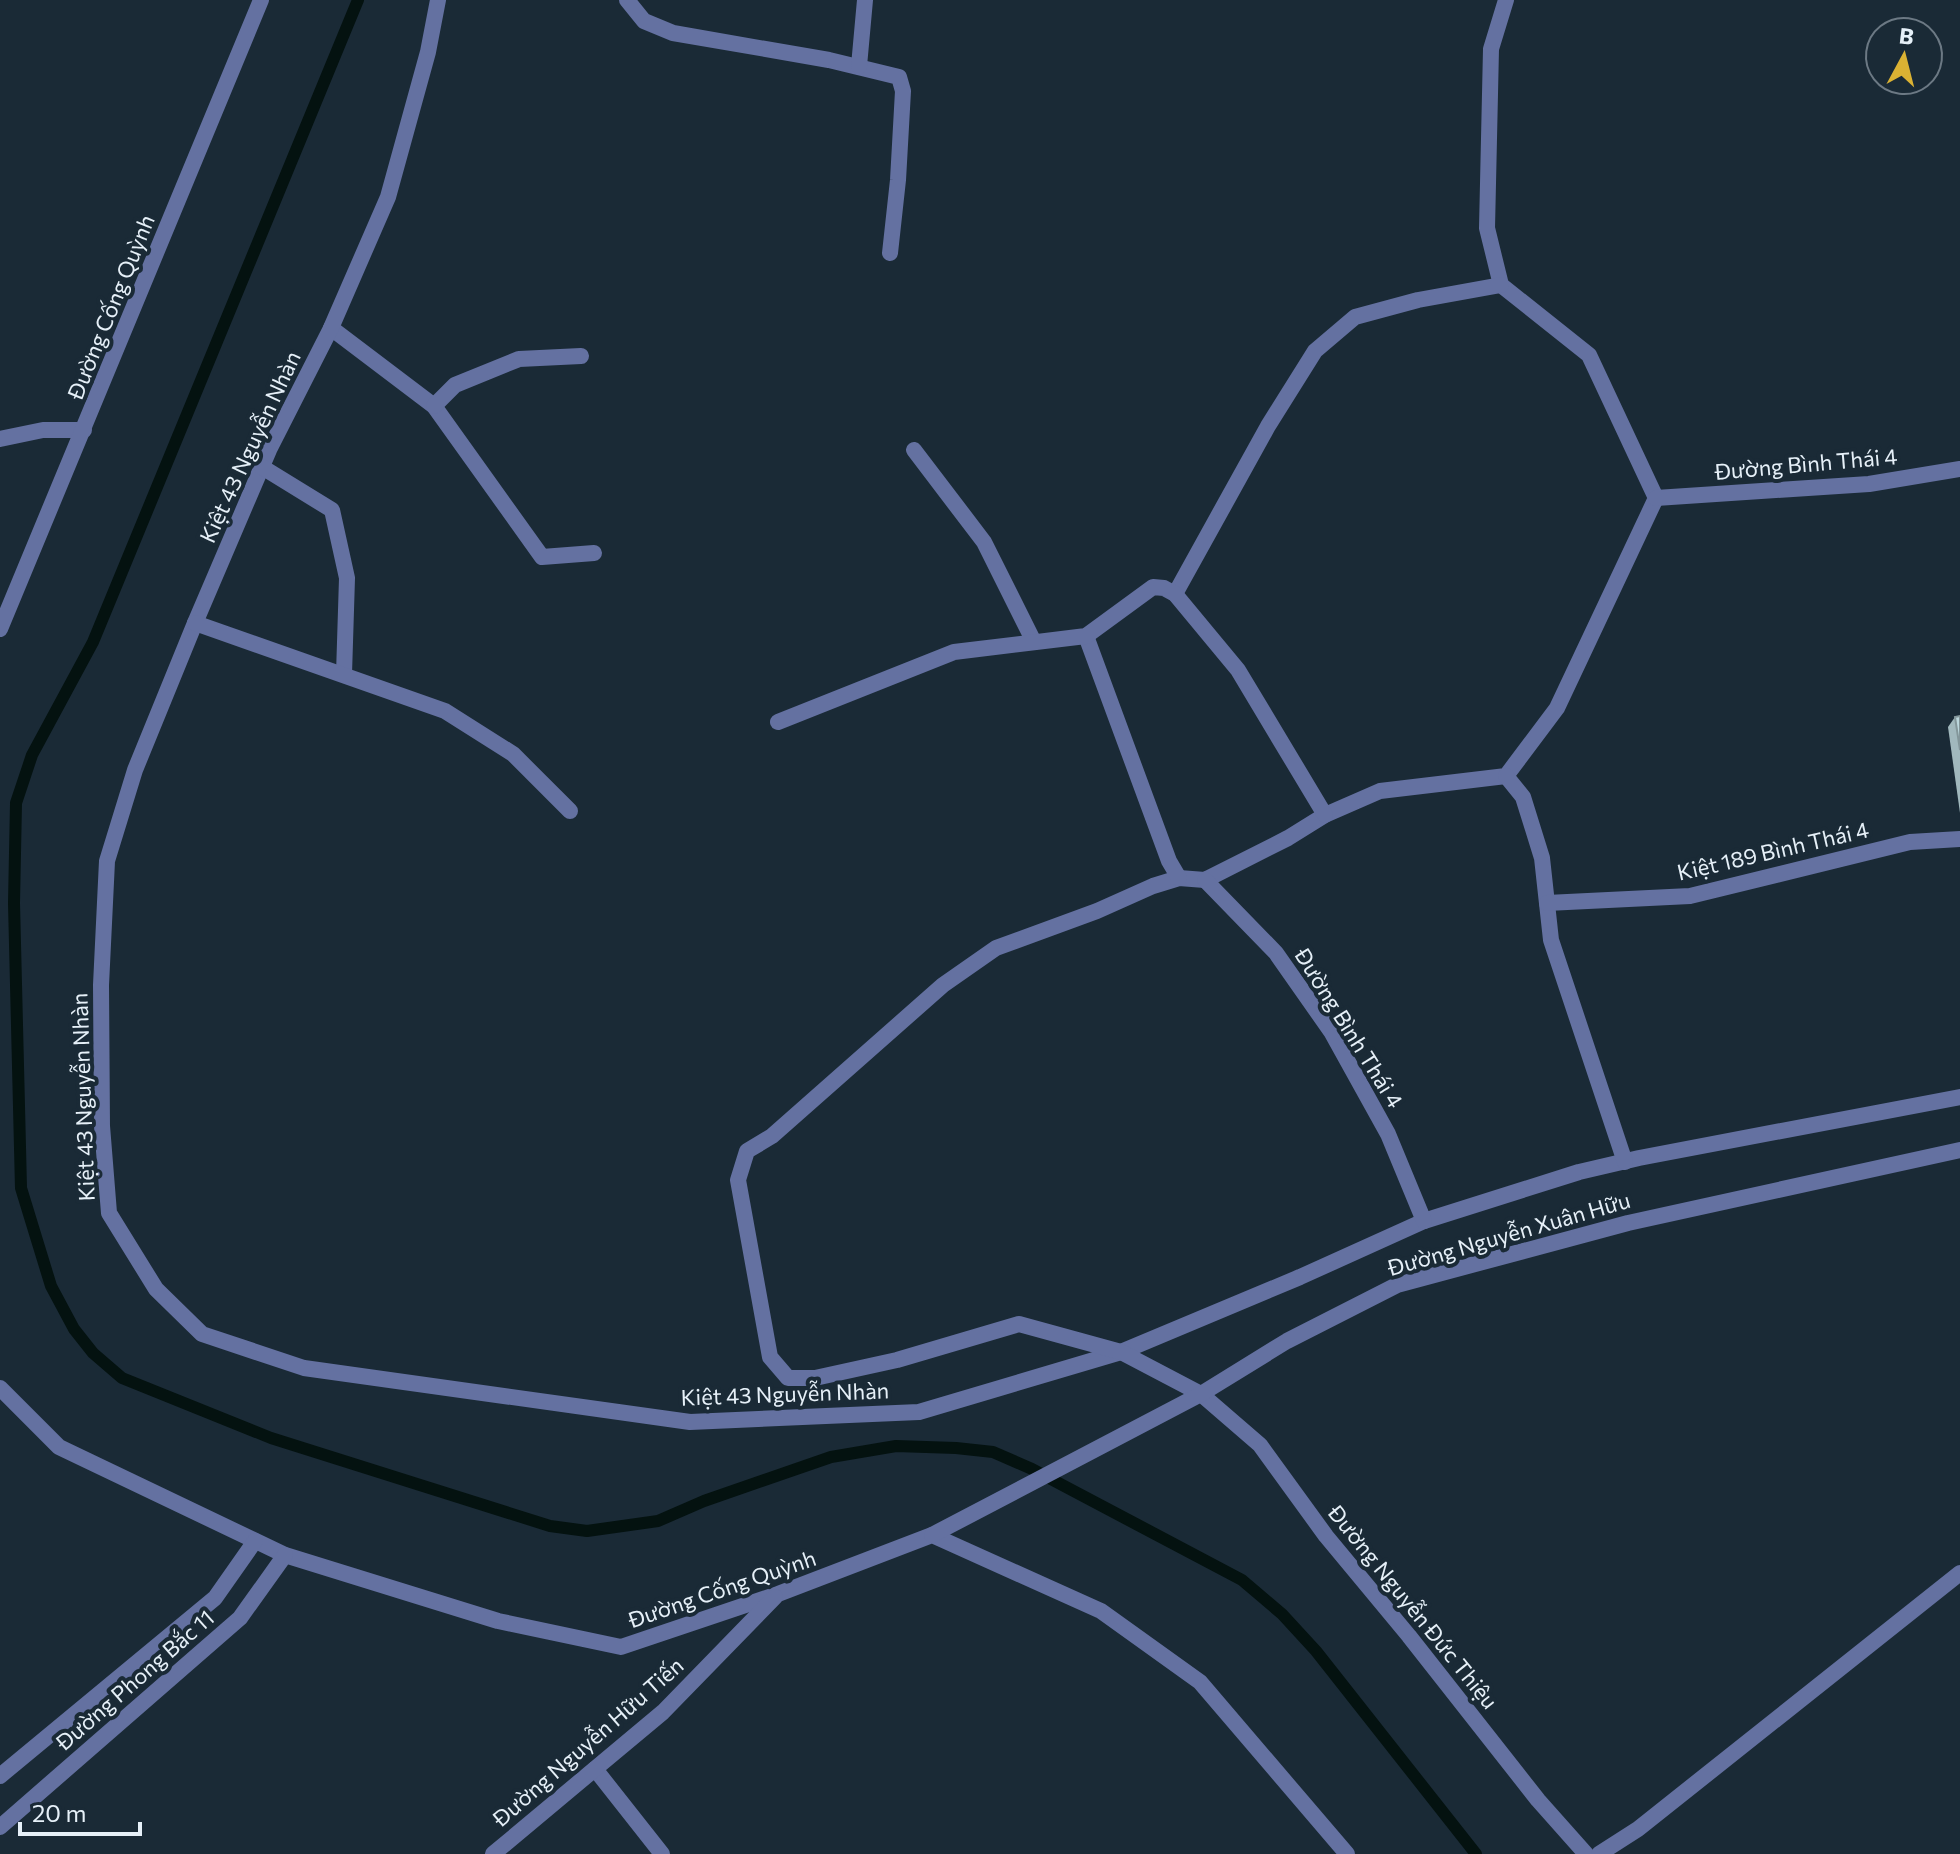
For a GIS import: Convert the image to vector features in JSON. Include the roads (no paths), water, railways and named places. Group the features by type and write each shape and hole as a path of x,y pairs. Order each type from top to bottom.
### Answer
{"street":[{"name":"Đường Cống Quỳnh","path":"0,629 261,0"},
{"name":"Kiệt 43 Nguyễn Nhàn","path":"438,0 428,52 388,197 331,328 262,467 195,623 135,770 107,861 101,985 102,1126 109,1213 156,1289 202,1334 304,1368 690,1422 919,1412 1121,1352"},
{"path":"627,0 644,21 673,33 859,66 899,77 903,91 890,253"},
{"path":"859,66 865,0"},
{"path":"1086,636 1169,861 1179,878 1205,880 1288,838 1325,815 1380,791 1506,776 1557,708 1656,498 1589,355 1501,285 1487,228 1491,49 1506,0"},
{"path":"1175,594 1293,381 1315,351 1355,317 1418,300 1501,285"},
{"path":"331,328 434,406 542,557 594,553"},
{"path":"434,406 455,385 519,359 581,356"},
{"path":"0,439 43,430 84,430"},
{"path":"914,450 984,542 1034,642"},
{"path":"262,467 332,510 347,578 344,674"},
{"name":"Đường Bình Thái 4","path":"1656,498 1869,484 1960,469"},
{"path":"778,722 954,652 1086,636 1153,587 1164,588 1175,594 1238,670 1325,815"},
{"path":"195,623 445,711 513,754 570,811"},
{"path":"1506,776 1523,797 1542,858 1551,940 1625,1162"},
{"name":"Kiệt 189 Bình Thái 4","path":"1547,903 1690,896 1910,842 1960,839"},
{"name":"Đường Nguyễn Đức Thiệu","path":"1179,878 996,948 943,985 772,1136 747,1151 738,1180 770,1357 788,1378 815,1378 897,1360 1019,1324 1121,1352 1201,1394 1260,1445 1326,1536 1538,1800 1586,1854"},
{"name":"Đường Bình Thái 4","path":"1205,880 1276,953 1332,1033 1388,1134 1424,1221"},
{"name":"Đường Nguyễn Xuân Hữu","path":"1121,1352 1424,1221 1579,1172 1960,1097"},
{"name":"Đường Nguyễn Xuân Hữu","path":"932,1535 1201,1394 1287,1341 1397,1285 1714,1202 1960,1150"},
{"name":"Đường Cống Quỳnh","path":"0,1388 59,1447 285,1555 498,1621 621,1647 778,1594 932,1535"},
{"path":"932,1535 1101,1611 1200,1682 1347,1854"},
{"name":"Đường Phong Bắc 11","path":"0,1776 215,1598 255,1541"},
{"name":"Đường Phong Bắc 11","path":"0,1827 240,1618 285,1555"},
{"path":"1599,1854 1638,1829 1960,1573"},
{"name":"Đường Nguyễn Hữu Tiến","path":"493,1854 663,1712 778,1594"},
{"path":"595,1769 662,1854"}],"waterway":[{"path":"358,0 93,642 32,755 16,803 14,903 21,1188 51,1286 74,1329 93,1353 122,1378 271,1438 550,1526 587,1531 658,1521 704,1501 831,1457 896,1446 993,1452 1032,1469 1242,1580 1282,1614 1316,1651 1476,1854"}]}
